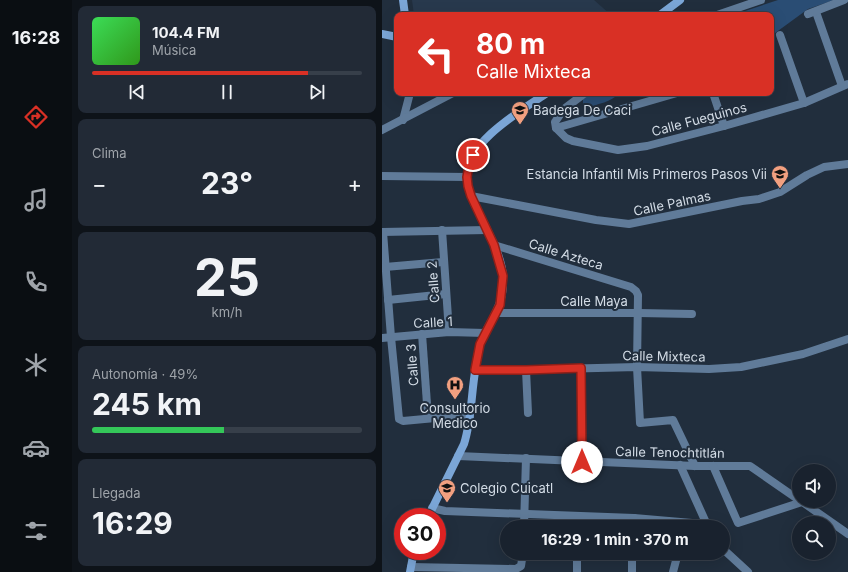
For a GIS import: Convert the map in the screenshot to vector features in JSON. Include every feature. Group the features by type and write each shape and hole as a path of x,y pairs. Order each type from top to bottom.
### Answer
{"main road":[{"path":"403,0 405,12"},
{"path":"664,12 680,0"},
{"path":"382,34 394,36"},
{"path":"432,508 458,456 468,431 475,370 480,344 496,314 502,297 503,276 494,245 471,196 467,177 469,165 473,155 483,141 496,129 543,96"},
{"path":"411,570 413,560"}],"street":[{"path":"724,12 745,3 761,0"},
{"path":"844,0 812,13 845,85"},
{"path":"780,35 804,103"},
{"name":"Calle Fueguinos","path":"556,128 566,138 573,141 618,150 646,146 804,103 845,85"},
{"path":"403,120 409,96"},
{"path":"382,130 447,96"},
{"path":"581,96 564,109 556,122 556,128 667,96"},
{"path":"713,96 724,126"},
{"name":"Calle Palmas","path":"471,196 596,220 629,224 742,200 759,199 780,192 806,175 824,167 848,164"},
{"path":"382,176 467,177"},
{"name":"Calle 2","path":"442,230 449,332"},
{"path":"470,417 399,419 383,232 487,230"},
{"name":"Calle Azteca","path":"494,245 631,286 636,290 638,295 639,313"},
{"path":"385,267 443,262"},
{"path":"388,300 446,294"},
{"path":"639,313 637,367 640,423 673,420 695,466"},
{"name":"Calle Maya","path":"496,314 692,314"},
{"name":"Calle 1","path":"382,338 449,332 485,333"},
{"name":"Calle 3","path":"422,334 428,418"},
{"name":"Calle Mixteca","path":"475,370 637,367 709,369 741,367 802,354 848,338"},
{"path":"581,368 582,462"},
{"path":"526,370 528,413"},
{"name":"Calle Tenochtitlán","path":"458,456 695,466 750,466 792,495"},
{"path":"525,520 526,458"},
{"path":"680,465 704,520"},
{"path":"713,466 738,523 792,504"},
{"name":"Calle Tenochtitlán","path":"811,508 848,534"},
{"path":"446,511 578,517 606,520"},
{"path":"696,520 701,514"},
{"path":"730,555 748,572"},
{"path":"411,570 516,569 521,566 522,560"},
{"path":"577,560 577,572"},
{"path":"632,560 632,572"},
{"path":"673,572 676,560"}],"shaded area":[{"path":"412,0 594,0 608,12 414,12"},
{"path":"778,0 834,0 808,9 774,34 774,12 742,12"},
{"path":"588,96 616,96 608,101 586,108 583,106 583,99"}],"place":[{"name":"Badega De Caci","path":"520,125"},
{"name":"Estancia Infantil Mis Primeros Pasos Vii","path":"780,189"},
{"name":"Consultorio Medico","path":"455,400"},
{"name":"Colegio Cuicatl","path":"447,503"}],"route":[{"path":"473,155 469,165 467,177 468,186 471,196 494,245 502,268 503,276 500,305 480,344 475,370 581,368 582,462"}]}
